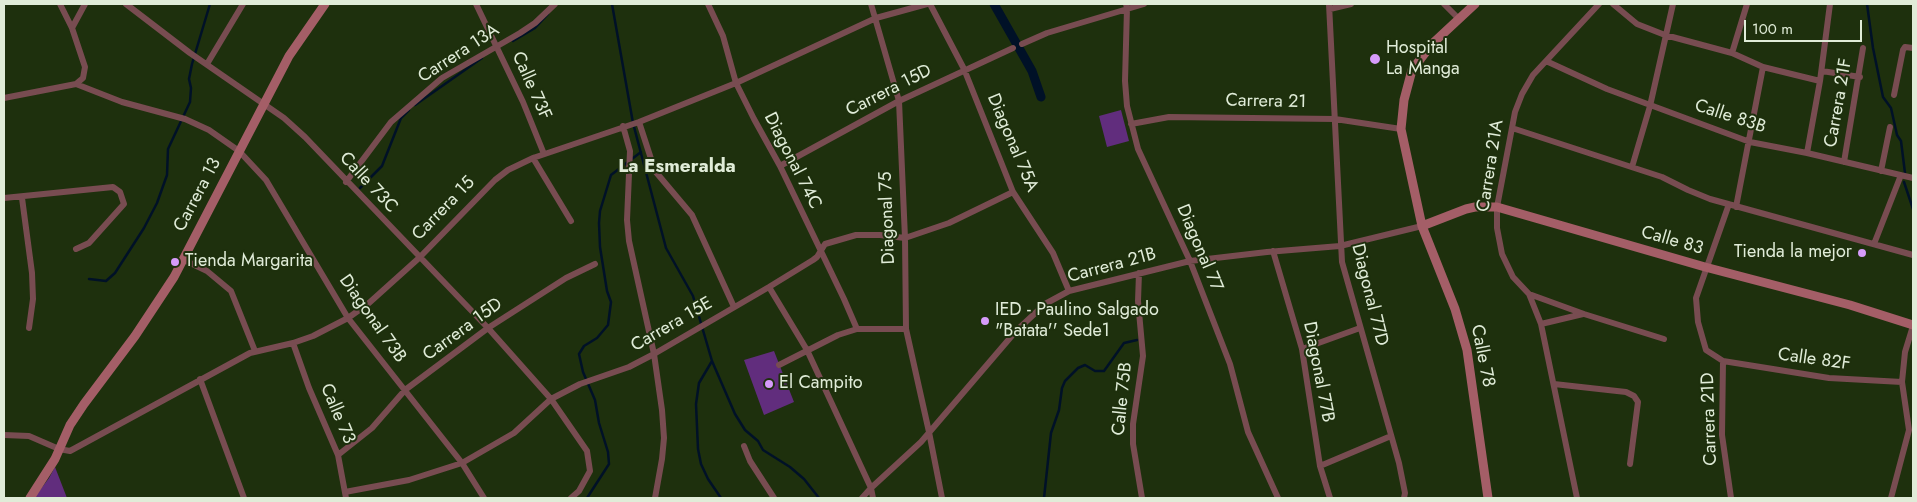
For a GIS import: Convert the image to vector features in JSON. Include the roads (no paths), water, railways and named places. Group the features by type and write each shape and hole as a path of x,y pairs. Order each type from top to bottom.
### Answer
{"street":[{"path":"4,98 76,84 83,78 85,67 72,28 60,4"},
{"path":"72,28 85,4"},
{"name":"Calle 73C","path":"126,4 190,53 284,118 305,137 346,182 488,328 551,399 587,451 590,471 579,491 571,498"},
{"path":"207,64 243,4"},
{"name":"Carrera 13","path":"59,449 70,425 84,404 135,336 174,277 289,56 325,4"},
{"name":"Calle 73F","path":"476,4 523,102 544,154"},
{"name":"Carrera 13A","path":"346,182 391,122 442,78 528,28 555,4"},
{"name":"Diagonal 74C","path":"708,4 723,36 736,82 780,166 857,329"},
{"name":"Diagonal 75","path":"871,4 899,101 905,238 906,329 942,498"},
{"name":"Carrera 15","path":"59,449 70,451 250,353 294,343 313,336 348,318 369,303 419,258 495,180 508,170 533,158 638,122 736,82 876,18 929,4"},
{"name":"Diagonal 75A","path":"929,4 964,69 1013,192 1053,253 1069,291"},
{"path":"1022,44 1047,33 1127,6 1144,4"},
{"path":"1330,7 1352,4"},
{"path":"1444,4 1458,18"},
{"path":"1422,226 1401,129 1404,100 1412,70 1432,44 1475,4"},
{"name":"Carrera 21A","path":"1577,498 1541,324 1529,294 1513,277 1502,254 1497,228 1497,207 1512,128 1522,94 1533,75 1599,4"},
{"path":"1612,4 1637,24 1665,35 1732,53 1762,67 1820,81"},
{"path":"1632,167 1650,106 1673,4"},
{"path":"1732,53 1747,4"},
{"path":"1807,153 1822,72 1830,4"},
{"name":"Diagonal 77","path":"1127,6 1125,81 1131,124 1138,149 1190,261 1230,364 1248,432 1278,498"},
{"name":"Diagonal 77D","path":"1330,7 1342,262 1399,463 1405,493 1404,498"},
{"path":"1894,95 1902,50 1905,47 1913,48"},
{"name":"Carrera 15D","path":"780,166 899,101 964,69 1013,48"},
{"name":"Carrera 21F","path":"1844,162 1860,77 1863,48"},
{"name":"Calle 83B","path":"1546,61 1607,89 1750,142 1807,153 1906,177"},
{"path":"1736,207 1750,142 1762,67"},
{"path":"1822,72 1860,77"},
{"name":"Diagonal 73B","path":"76,84 122,102 182,118 209,130 239,151 266,180 348,318 462,463 484,498"},
{"name":"Carrera 21","path":"1131,124 1169,117 1335,119 1401,129"},
{"path":"638,122 655,171 692,215 734,308"},
{"path":"624,126 630,160 628,227 632,260 654,354 662,410 664,438 655,498"},
{"path":"1881,170 1890,127"},
{"path":"1512,128 1662,177 1688,190 1736,207 1913,255"},
{"path":"533,158 571,221"},
{"path":"1874,244 1906,177"},
{"path":"4,198 22,198 112,187 120,192 124,204 89,243 76,249"},
{"name":"Carrera 15E","path":"346,495 409,480 462,463 514,433 551,399 582,383 629,367 654,354 817,257 825,244 856,235 905,238 949,223 1013,192"},
{"path":"22,198 32,273 33,299 29,328"},
{"name":"Carrera 21D","path":"1729,204 1696,298 1698,322 1706,350 1723,361 1722,436 1731,498"},
{"name":"Calle 83","path":"1422,226 1466,209 1497,207 1706,268 1850,305 1913,326"},
{"name":"Carrera 21B","path":"862,498 909,454 1016,332 1045,304 1069,291 1190,261 1273,251 1340,246 1422,226"},
{"name":"Calle 78","path":"1422,226 1455,309 1467,350 1488,498"},
{"name":"Diagonal 77B","path":"1273,251 1302,349 1320,466 1330,498"},
{"path":"182,259 207,271 231,291 255,352"},
{"name":"Carrera 15D","path":"338,455 372,428 405,390 488,328 559,283 595,264"},
{"name":"Calle 75B","path":"1139,273 1138,301 1143,356 1133,424 1133,438 1142,498"},
{"path":"769,287 807,350 871,488 873,498"},
{"path":"1529,294 1664,340"},
{"path":"1541,324 1584,314"},
{"path":"1891,498 1911,431 1902,382 1905,352 1913,326"},
{"path":"1302,349 1360,328"},
{"path":"779,365 838,335 857,329 906,329"},
{"name":"Calle 73","path":"294,343 309,388 338,455 346,495"},
{"name":"Calle 82F","path":"1723,361 1829,378 1902,382"},
{"path":"200,379 244,498"},
{"path":"1554,384 1626,392 1634,396 1638,402 1630,464"},
{"path":"4,435 29,436 59,449 43,479 30,498"},
{"path":"1320,466 1391,436"},
{"path":"744,446 750,460 774,498"}],"waterway":[{"path":"89,279 106,281 115,273 144,228 157,203 167,175 168,149 190,102 191,88 189,79 192,64 210,4"},
{"path":"612,4 633,123 666,248 693,296 712,361 735,414 745,430 758,441 763,450 790,467 804,479 819,498"},
{"path":"994,4 1032,71 1041,97"},
{"path":"1867,4 1873,48 1883,97 1891,108 1897,135 1901,141 1905,173"},
{"path":"513,41 535,28 548,14"},
{"path":"415,105 482,58"},
{"path":"360,188 382,166 401,118 409,110"},
{"path":"587,498 609,464 608,452 599,423 595,400 583,372 579,354 584,346 597,338 608,325 611,302 607,291 600,247 600,211 611,175 641,152"},
{"path":"1904,182 1913,209"},
{"path":"1044,498 1051,433 1059,410 1062,388 1065,381 1078,368 1085,365 1095,371 1104,371 1124,343 1137,340"},
{"path":"712,361 699,383 696,404 698,449 701,464 708,479 721,498"}],"place":[{"name":"Hospital La Manga","path":"1375,59"},
{"name":"Tienda la mejor","path":"1862,253"},
{"name":"Tienda Margarita","path":"175,262"},
{"name":"IED - Paulino Salgado \"Batata'' Sede1","path":"985,321"},
{"name":"El Campito","path":"769,384"}],"district":[{"name":"La Esmeralda","path":"677,167"}]}
